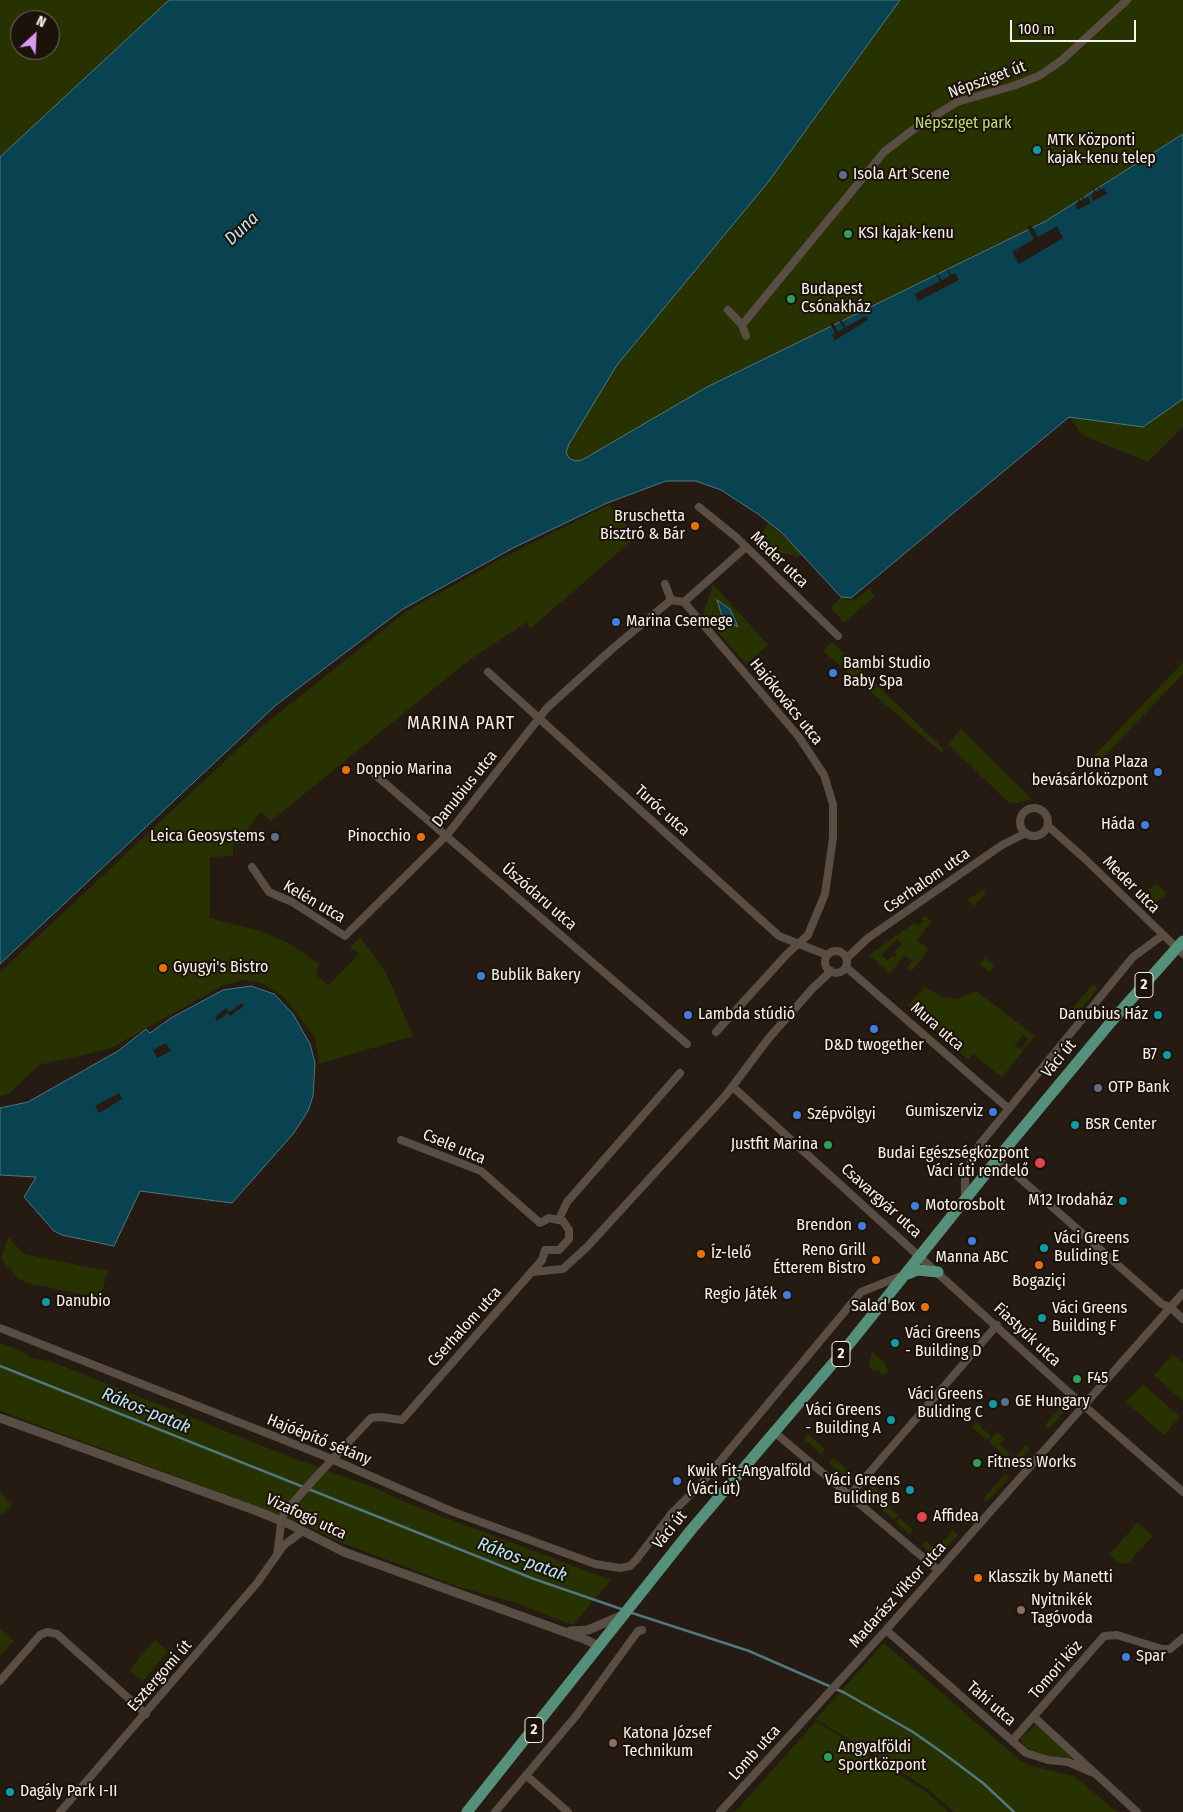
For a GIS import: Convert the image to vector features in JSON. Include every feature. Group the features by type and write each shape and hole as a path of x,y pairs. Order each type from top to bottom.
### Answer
{"main road":[{"name":"Váci út","path":"467,1812 599,1646 637,1595 773,1431 846,1348 1111,1022 1181,948"},
{"path":"906,1275 917,1270 938,1272"}],"street":[{"name":"Népsziget út","path":"742,325 884,152 918,126 957,102 1013,86 1039,76 1062,60 1127,0"},
{"path":"728,310 742,325 746,336"},
{"name":"Meder utca","path":"699,507 746,547 838,636"},
{"path":"665,584 671,600 684,602 746,547"},
{"name":"Danubius utca","path":"345,936 447,835 539,718 612,649 671,600"},
{"name":"Hajókovács utca","path":"684,602 799,736 815,760 830,791 834,817 833,838 824,894 808,935 796,944"},
{"name":"Turóc utca","path":"488,672 779,936 827,956"},
{"name":"Úszódaru utca","path":"372,772 687,1044"},
{"path":"1032,808 1044,812 1047,816 1046,829 1033,836 1024,830 1022,815 1032,808"},
{"name":"Meder utca","path":"1046,829 1084,858 1155,928 1181,948"},
{"name":"Cserhalom utca","path":"844,955 1024,830"},
{"name":"Kelén utca","path":"252,867 269,892 292,902 345,936"},
{"name":"Váci út","path":"965,1201 965,1174 980,1144 1133,957 1163,935"},
{"path":"716,1032 796,944"},
{"path":"533,1272 563,1269 587,1247 733,1087 768,1039 828,969 827,956 835,951 844,955 846,967 841,972 828,969"},
{"name":"Mura utca","path":"846,967 1009,1109"},
{"path":"559,1219 566,1202 680,1073"},
{"name":"Csavargyár utca","path":"733,1087 921,1256"},
{"name":"Csele utca","path":"401,1140 481,1171 540,1223 548,1218 559,1219"},
{"path":"998,1159 1162,1304 1170,1307 1183,1318"},
{"name":"Cserhalom utca","path":"333,1460 371,1418 380,1417 402,1420 533,1272 542,1260 546,1250 554,1252 563,1248 569,1234 567,1225 559,1219"},
{"name":"Fiastyúk utca","path":"921,1256 1066,1390 1183,1492"},
{"name":"Váci út","path":"630,1566 672,1513 701,1484 860,1292 906,1275"},
{"name":"Madarász Viktor utca","path":"811,1712 886,1630 1183,1293"},
{"path":"850,1495 997,1325"},
{"name":"Hajóépítő sétány","path":"0,1328 333,1460 451,1511 596,1564 620,1568 630,1566"},
{"path":"1066,1390 1072,1401 1073,1416"},
{"name":"Vizafogó utca","path":"0,1418 281,1521 344,1552 564,1631 599,1646"},
{"path":"773,1431 938,1570"},
{"path":"281,1521 297,1498 333,1460"},
{"name":"Esztergomi út","path":"277,1555 281,1521"},
{"name":"Esztergomi út","path":"60,1812 262,1578 287,1542 303,1531"},
{"path":"564,1631 588,1630 621,1616"},
{"path":"496,1812 576,1716 638,1631 642,1630"},
{"name":"Tahi utca","path":"886,1630 1026,1753 1037,1758 1068,1762 1091,1772"},
{"path":"0,1681 40,1635 47,1632 56,1634 146,1714"},
{"name":"Tomori köz","path":"1012,1741 1104,1636 1117,1635 1162,1649 1170,1649 1183,1638"},
{"name":"Lomb utca","path":"720,1812 811,1712"},
{"name":"Tahi utca","path":"1034,1717 1091,1772 1137,1812"},
{"path":"527,1776 568,1812"}],"green space":[{"path":"0,0 169,0 0,157"},
{"name":"Népsziget park","path":"900,0 1183,0 1183,134 1046,221 707,387 582,460 575,461 568,458 566,453 569,444 617,365 769,181"},
{"path":"1183,399 1183,427 1148,462 1082,435 1069,417 1143,427"},
{"path":"609,505 636,537 530,629 527,622 468,661 271,821 261,812 248,829 245,844 233,844 233,856 210,857 210,918 261,931 289,943 319,964 316,975 329,985 359,954 350,947 360,937 386,973 413,1036 319,1064 315,1038 284,997 262,983 244,980 222,986 109,1049 39,1065 9,1094 0,1096 0,972 260,728 407,611 508,555"},
{"path":"768,522 802,553 798,557 784,553 772,557 763,553 756,546"},
{"path":"713,584 768,645 746,664 703,615"},
{"path":"869,589 875,596 844,623 831,608 841,597 849,600 856,599"},
{"path":"832,642 944,749 942,753 823,651"},
{"path":"1183,662 1183,674 1093,768 1090,760"},
{"path":"961,729 1032,799 1011,804 948,744"},
{"path":"1157,883 1167,894 1154,903 1148,890"},
{"path":"983,889 986,893 974,906 968,900"},
{"path":"925,916 932,921 917,940 929,949 911,972 907,968 912,961 904,955 890,974 869,955 914,923 917,926 924,921 921,918","holes":["897,939 902,944 894,952 897,955 895,957 892,956 887,961 882,955"]},
{"path":"985,958 994,965 990,972 979,965"},
{"path":"1093,984 1098,988 1073,1018 1068,1014"},
{"path":"924,987 943,997 957,999 976,991 1035,1036 1026,1047 1024,1045 1028,1039 1023,1035 1014,1046 1024,1050 1002,1077 973,1054 968,1060 908,1006"},
{"path":"8,1237 24,1254 108,1271 100,1298 26,1283 18,1278 1,1259"},
{"path":"0,1343 18,1349 31,1358 53,1362 298,1460 373,1487 409,1504 611,1580 573,1625 513,1602 456,1586 332,1539 302,1523 0,1411"},
{"path":"872,1352 884,1362 889,1372 881,1375 879,1369 875,1372 869,1366"},
{"path":"1173,1354 1183,1363 1183,1401 1154,1375"},
{"path":"1143,1384 1180,1417 1164,1435 1126,1402"},
{"path":"1057,1399 1061,1402 1064,1412 1049,1429 1045,1425 1060,1408 1054,1402"},
{"path":"976,1422 991,1436 987,1440 972,1427"},
{"path":"997,1432 1005,1439 1000,1444 1010,1454 1007,1458 989,1442"},
{"path":"808,1434 825,1449 821,1454 804,1439"},
{"path":"1026,1445 1030,1449 1016,1466 1009,1459 1012,1456 1015,1458"},
{"path":"834,1458 855,1477 850,1482 829,1463"},
{"path":"1005,1474 1009,1478 987,1502 983,1499"},
{"path":"872,1485 891,1502 890,1508 898,1515 894,1520 865,1494"},
{"path":"0,1491 12,1506 0,1516"},
{"path":"974,1509 978,1512 966,1525 962,1522"},
{"path":"900,1518 913,1530 909,1534 896,1522"},
{"path":"1138,1522 1153,1536 1127,1564 1117,1562 1109,1555"},
{"path":"953,1530 958,1535 937,1558 922,1545 926,1541 936,1550"},
{"path":"0,1628 14,1641 0,1656"},
{"path":"155,1640 168,1651 143,1681 129,1670"},
{"path":"884,1643 1020,1760 1031,1766 1074,1776 1117,1812 954,1812 928,1789 816,1719"},
{"name":"Angyalföldi Sportközpont","path":"816,1721 926,1792 949,1812 735,1812"},
{"path":"1036,1724 1072,1756 1070,1759 1043,1755 1031,1751 1022,1743 1021,1738"}],"water":[{"name":"Duna","path":"169,0 900,0 769,181 617,365 569,444 566,453 569,458 575,461 582,460 707,387 1046,221 1183,134 1183,399 1143,427 1069,417 851,598 841,597 781,532 758,514 721,490 696,481 666,481 607,503 513,548 403,609 276,705 0,964 0,157"},
{"path":"717,600 730,609 738,627 723,619"},
{"path":"251,986 274,994 293,1014 310,1044 315,1063 313,1096 308,1111 293,1134 232,1203 140,1191 114,1246 62,1235 54,1231 24,1197 36,1177 0,1175 0,1108 28,1102 118,1051 146,1029 150,1033 171,1018 223,990"}],"pier":[{"path":"1097,185 1101,190 1104,188 1107,194 1093,201 1091,195 1094,193 1093,188 1096,192 1099,191"},
{"path":"1081,195 1085,199 1088,197 1091,203 1077,210 1075,204 1078,202 1078,197 1080,201 1083,200"},
{"path":"1031,225 1038,237 1057,226 1063,238 1019,264 1012,252 1034,239 1027,227"},
{"path":"946,266 951,275 955,273 959,280 918,301 915,294 940,281 935,271 942,280 950,276"},
{"path":"866,316 868,320 835,340 832,335 835,333 830,324 833,323 838,332 844,328 839,320 841,319 846,327"},
{"path":"242,1003 244,1006 230,1016 228,1013 217,1021 215,1017 226,1008 229,1012"},
{"path":"166,1043 171,1051 157,1058 153,1050"},
{"path":"119,1093 122,1099 99,1113 95,1106"}],"waterway":[{"name":"Rákos-patak","path":"0,1366 534,1579 624,1610"},
{"name":"Rákos-patak","path":"629,1612 749,1651 845,1693 913,1732 943,1753 983,1783 1014,1812"}],"place":[{"name":"MTK Központi kajak-kenu telep","path":"1037,150"},
{"name":"Isola Art Scene","path":"843,175"},
{"name":"KSI kajak-kenu","path":"848,234"},
{"name":"Budapest Csónakház","path":"791,299"},
{"name":"Bruschetta Bisztró & Bár","path":"695,526"},
{"name":"Marina Csemege","path":"616,622"},
{"name":"Bambi Studio Baby Spa","path":"833,673"},
{"name":"Doppio Marina","path":"346,770"},
{"name":"Duna Plaza bevásárlóközpont","path":"1158,772"},
{"name":"Háda","path":"1145,825"},
{"name":"Leica Geosystems","path":"275,837"},
{"name":"Pinocchio","path":"421,837"},
{"name":"Gyugyi's Bistro","path":"163,968"},
{"name":"Bublik Bakery","path":"481,976"},
{"name":"Lambda stúdió","path":"688,1015"},
{"name":"Danubius Ház","path":"1158,1015"},
{"name":"D&D twogether","path":"874,1029"},
{"name":"B7","path":"1167,1055"},
{"name":"OTP Bank","path":"1098,1088"},
{"name":"Gumiszerviz","path":"993,1112"},
{"name":"Szépvölgyi","path":"797,1115"},
{"name":"BSR Center","path":"1075,1125"},
{"name":"Justfit Marina","path":"828,1145"},
{"name":"Budai Egészségközpont Váci úti rendelő","path":"1040,1163"},
{"name":"M12 Irodaház","path":"1123,1201"},
{"name":"Motorosbolt","path":"915,1206"},
{"name":"Brendon","path":"862,1226"},
{"name":"Manna ABC","path":"972,1241"},
{"name":"Váci Greens Buliding E","path":"1044,1248"},
{"name":"Íz-lelő","path":"701,1254"},
{"name":"Reno Grill Étterem Bistro","path":"876,1260"},
{"name":"Bogaziçi","path":"1039,1265"},
{"name":"Regio Játék","path":"787,1295"},
{"name":"Danubio","path":"46,1302"},
{"name":"Salad Box","path":"925,1307"},
{"name":"Váci Greens Building F","path":"1042,1318"},
{"name":"Váci Greens - Building D","path":"895,1343"},
{"name":"F45","path":"1077,1379"},
{"name":"GE Hungary","path":"1005,1402"},
{"name":"Váci Greens Buliding C","path":"993,1404"},
{"name":"Váci Greens - Building A","path":"891,1420"},
{"name":"Fitness Works","path":"977,1463"},
{"name":"Kwik Fit-Angyalföld (Váci út)","path":"677,1481"},
{"name":"Váci Greens Buliding B","path":"910,1490"},
{"name":"Affidea","path":"922,1517"},
{"name":"Klasszik by Manetti","path":"978,1578"},
{"name":"Nyitnikék Tagóvoda","path":"1021,1610"},
{"name":"Spar","path":"1126,1657"},
{"name":"Katona József Technikum","path":"613,1743"},
{"name":"Angyalföldi Sportközpont","path":"828,1757"},
{"name":"Dagály Park I-II","path":"10,1792"}],"district":[{"name":"MARINA PART","path":"461,724"}]}
